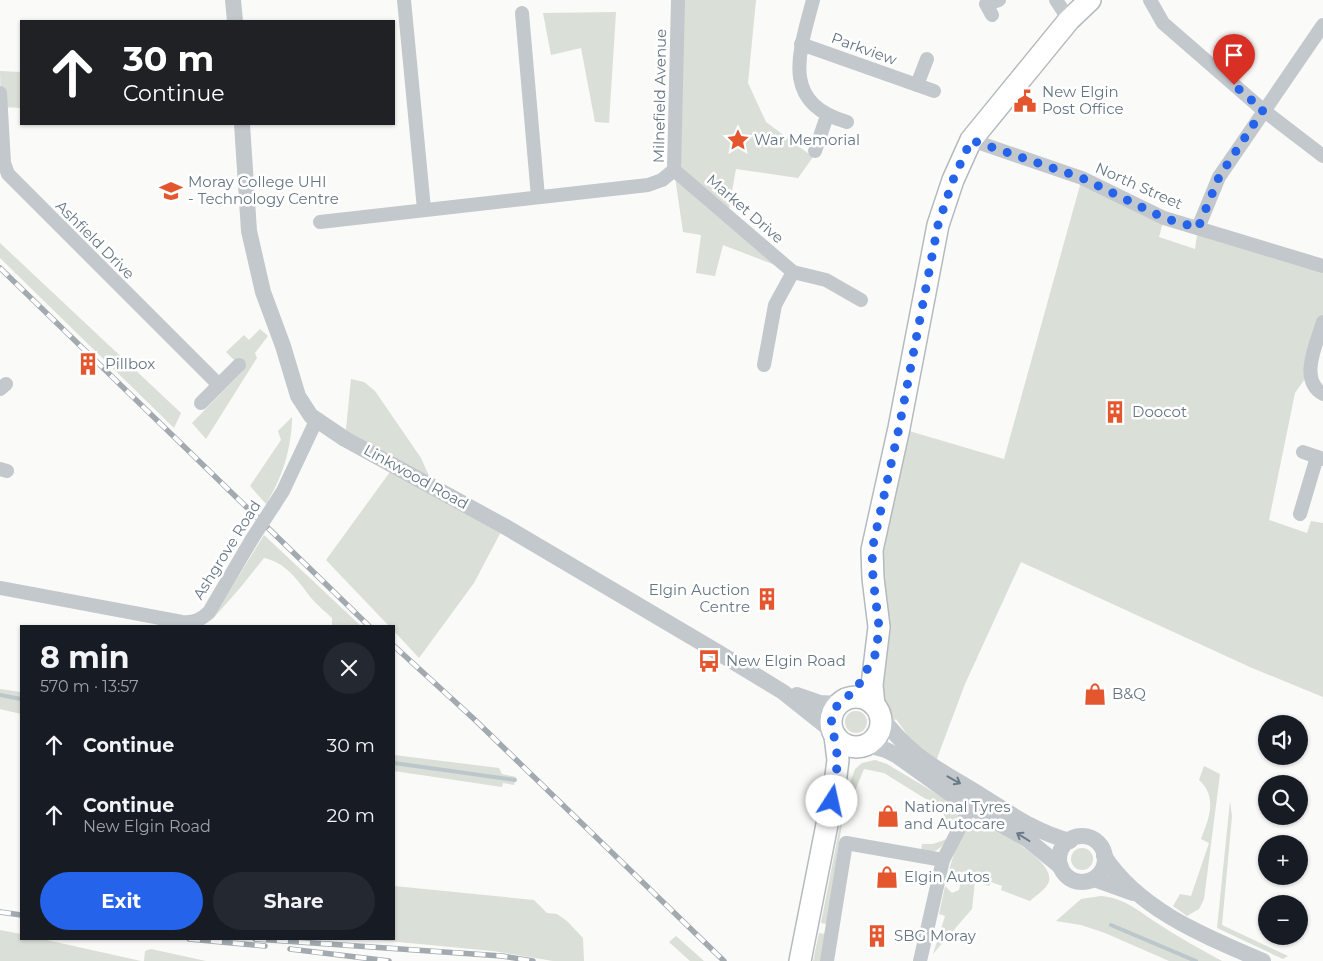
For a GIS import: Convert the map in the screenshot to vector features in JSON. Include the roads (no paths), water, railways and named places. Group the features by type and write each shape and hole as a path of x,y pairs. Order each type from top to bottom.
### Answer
{"main road":[{"path":"835,784 864,746 878,734 881,725 876,710 872,685 879,627 873,578 872,550 901,418 938,225 953,180 971,140 1020,82 1068,20 1090,0"},
{"path":"800,961 835,784 838,760 831,718 843,701 859,685 876,653"},
{"path":"843,701 860,698 876,710"},
{"path":"834,733 848,746 864,746"}],"street":[{"path":"233,0 235,20"},
{"path":"404,0 424,210"},
{"name":"Milnefield Avenue","path":"320,222 648,185 662,180 674,170 678,0"},
{"path":"813,0 801,44 800,84 813,106 827,116 847,122"},
{"path":"1056,0 1068,20"},
{"path":"1150,0 1163,23 1263,110 1323,156"},
{"path":"522,13 538,197"},
{"path":"1198,228 1219,177 1263,110 1323,25"},
{"name":"Parkview","path":"801,44 934,91"},
{"path":"917,85 927,59"},
{"name":"Ashfield Drive","path":"0,93 4,163 8,174 218,385"},
{"path":"815,152 827,116"},
{"name":"Linkwood Road","path":"242,125 249,231 263,292 283,346 298,396 306,411 316,421 520,536 783,692 834,733"},
{"name":"North Street","path":"971,140 1082,178 1164,218 1323,266"},
{"name":"Market Drive","path":"674,170 793,272 826,280 861,300"},
{"path":"764,365 776,305 793,272"},
{"path":"1323,322 1309,373 1312,382 1323,394"},
{"path":"201,402 239,365"},
{"name":"Ashgrove Road","path":"0,588 193,624 209,612 283,491 316,421"},
{"path":"1300,514 1320,458 1303,452"},
{"name":"Linkwood Road","path":"783,692 820,703 843,701"},
{"path":"876,710 900,741 918,757 1061,867"},
{"path":"864,746 884,749 974,800 1039,831 1070,841"},
{"path":"920,961 943,860 974,800"},
{"path":"1104,856 1103,869 1094,879 1088,882 1074,881 1064,873 1059,861 1062,847 1070,841 1081,837 1089,838 1101,847 1104,856 1113,869 1142,897 1193,930 1262,961"},
{"path":"827,961 846,843 943,860"},
{"path":"1094,879 1142,897"}],"waterway":[{"path":"0,695 20,699"},
{"path":"395,763 515,780"},
{"path":"1111,925 1196,961"}],"railway":[{"path":"0,268 368,625"},
{"path":"395,647 474,719 724,961"},
{"path":"0,912 20,915"},
{"path":"200,940 265,946"},
{"path":"270,940 502,956 533,961"},
{"path":"290,949 389,961"}],"place":[{"name":"New Elgin Post Office","path":"1025,101"},
{"name":"War Memorial","path":"738,140"},
{"name":"Moray College UHI - Technology Centre","path":"171,191"},
{"name":"Pillbox","path":"88,364"},
{"name":"Doocot","path":"1115,412"},
{"name":"Elgin Auction Centre","path":"767,599"},
{"name":"New Elgin Road","path":"709,661"},
{"name":"B&Q","path":"1095,694"},
{"name":"National Tyres and Autocare","path":"888,816"},
{"name":"Elgin Autos","path":"887,877"},
{"name":"SBG Moray","path":"877,936"}]}
